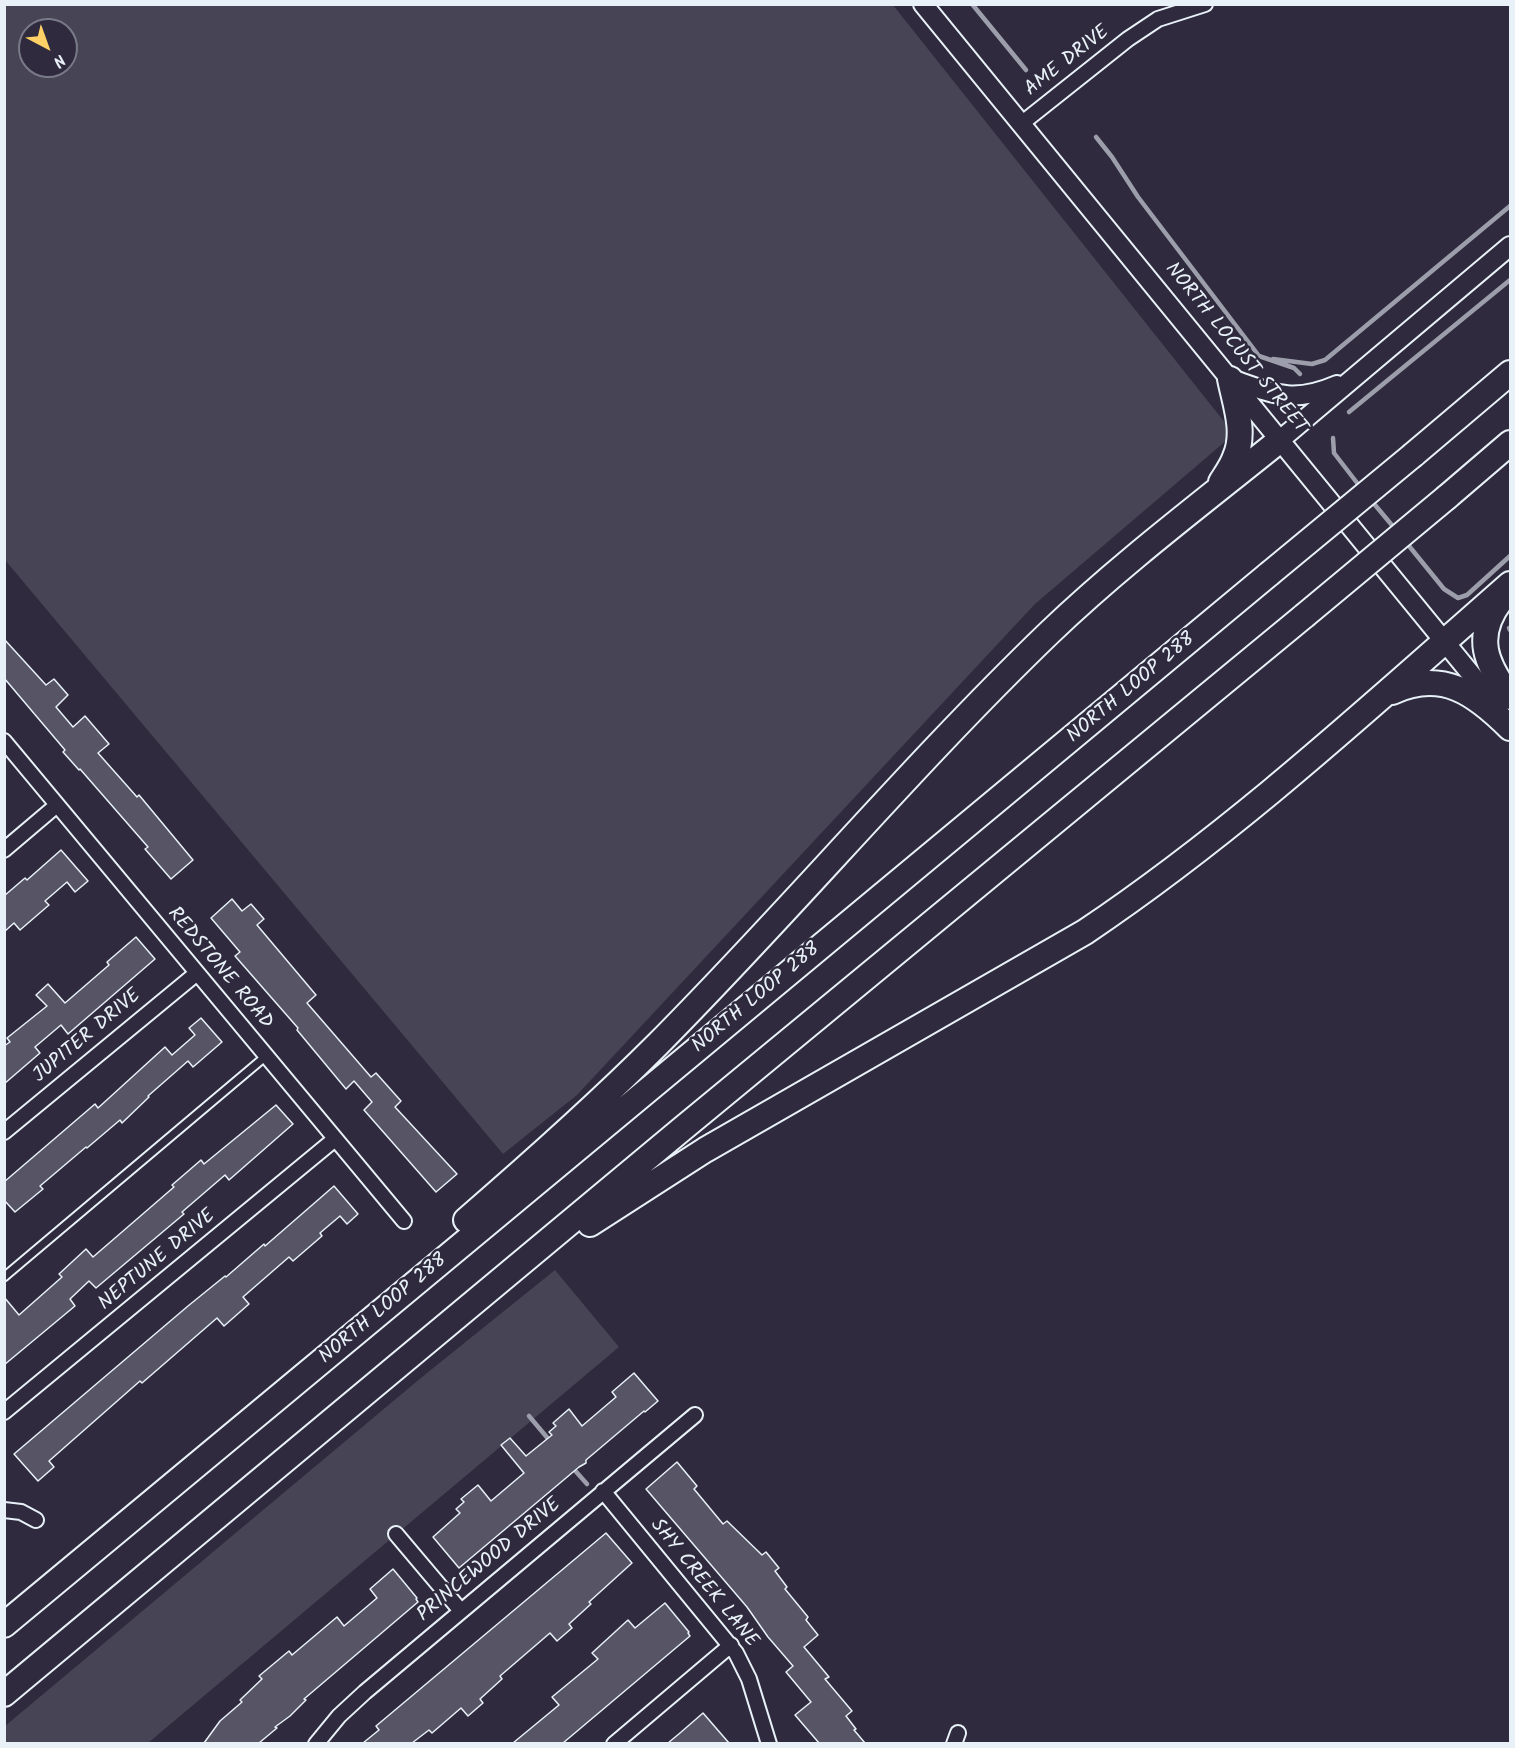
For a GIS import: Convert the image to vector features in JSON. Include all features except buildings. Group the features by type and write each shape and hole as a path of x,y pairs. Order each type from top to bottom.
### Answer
{"highway":[{"name":"NORTH LOOP 288","path":"4,1625 1510,373"},
{"path":"1213,494 1235,459 1239,445 1238,417 1230,379"},
{"path":"266,1407 353,1318 490,1200 621,1080 722,977 933,750 1050,632 1107,580 1280,440"},
{"path":"4,1694 1510,443"},
{"path":"446,1326 531,1263 655,1180 1085,932 1131,901 1242,815 1510,586"},
{"path":"1510,586 1493,610 1486,628 1484,643 1490,668 1510,697"},
{"path":"1382,697 1407,685 1426,683 1441,685 1473,695 1510,728"}],"main road":[{"name":"NORTH LOCUST STREET","path":"923,4 1510,723"},
{"path":"1280,440 1510,246"},
{"path":"1230,379 1269,392 1296,397 1322,392 1355,377"}],"street":[{"name":"AME DRIVE","path":"1021,124 1128,39 1158,19 1205,4"},
{"name":"REDSTONE ROAD","path":"4,741 404,1221"},
{"path":"4,849 57,805"},
{"name":"JUPITER DRIVE","path":"4,1132 197,973"},
{"name":"NEPTUNE DRIVE","path":"4,1412 335,1139"},
{"name":"PRINCEWOOD DRIVE","path":"316,1743 349,1706 695,1415"},
{"name":"SHY CREEK LANE","path":"603,1491 731,1645 749,1679 769,1743"},
{"path":"4,1510 21,1512 36,1520"},
{"path":"396,1534 461,1611"},
{"path":"614,1743 731,1645"}],"lane":[{"path":"4,1277 266,1056"}],"shaded area":[{"path":"4,5 893,5 1234,434 1035,604 577,1095 503,1154 5,560"},
{"path":"555,1270 619,1347 148,1743 5,1744 5,1726 422,1377"}],"waterway":[{"path":"972,4 1026,70"},
{"path":"1096,137 1138,197 1259,356 1294,368 1300,374"},
{"path":"1273,359 1312,364 1325,360 1510,206"},
{"path":"1349,412 1510,280"},
{"path":"1333,438 1334,453 1361,488"},
{"path":"1370,499 1396,530"},
{"path":"1405,541 1444,589 1458,598 1467,595 1510,556"},
{"path":"529,1416 550,1441"},
{"path":"571,1466 587,1484"}]}
